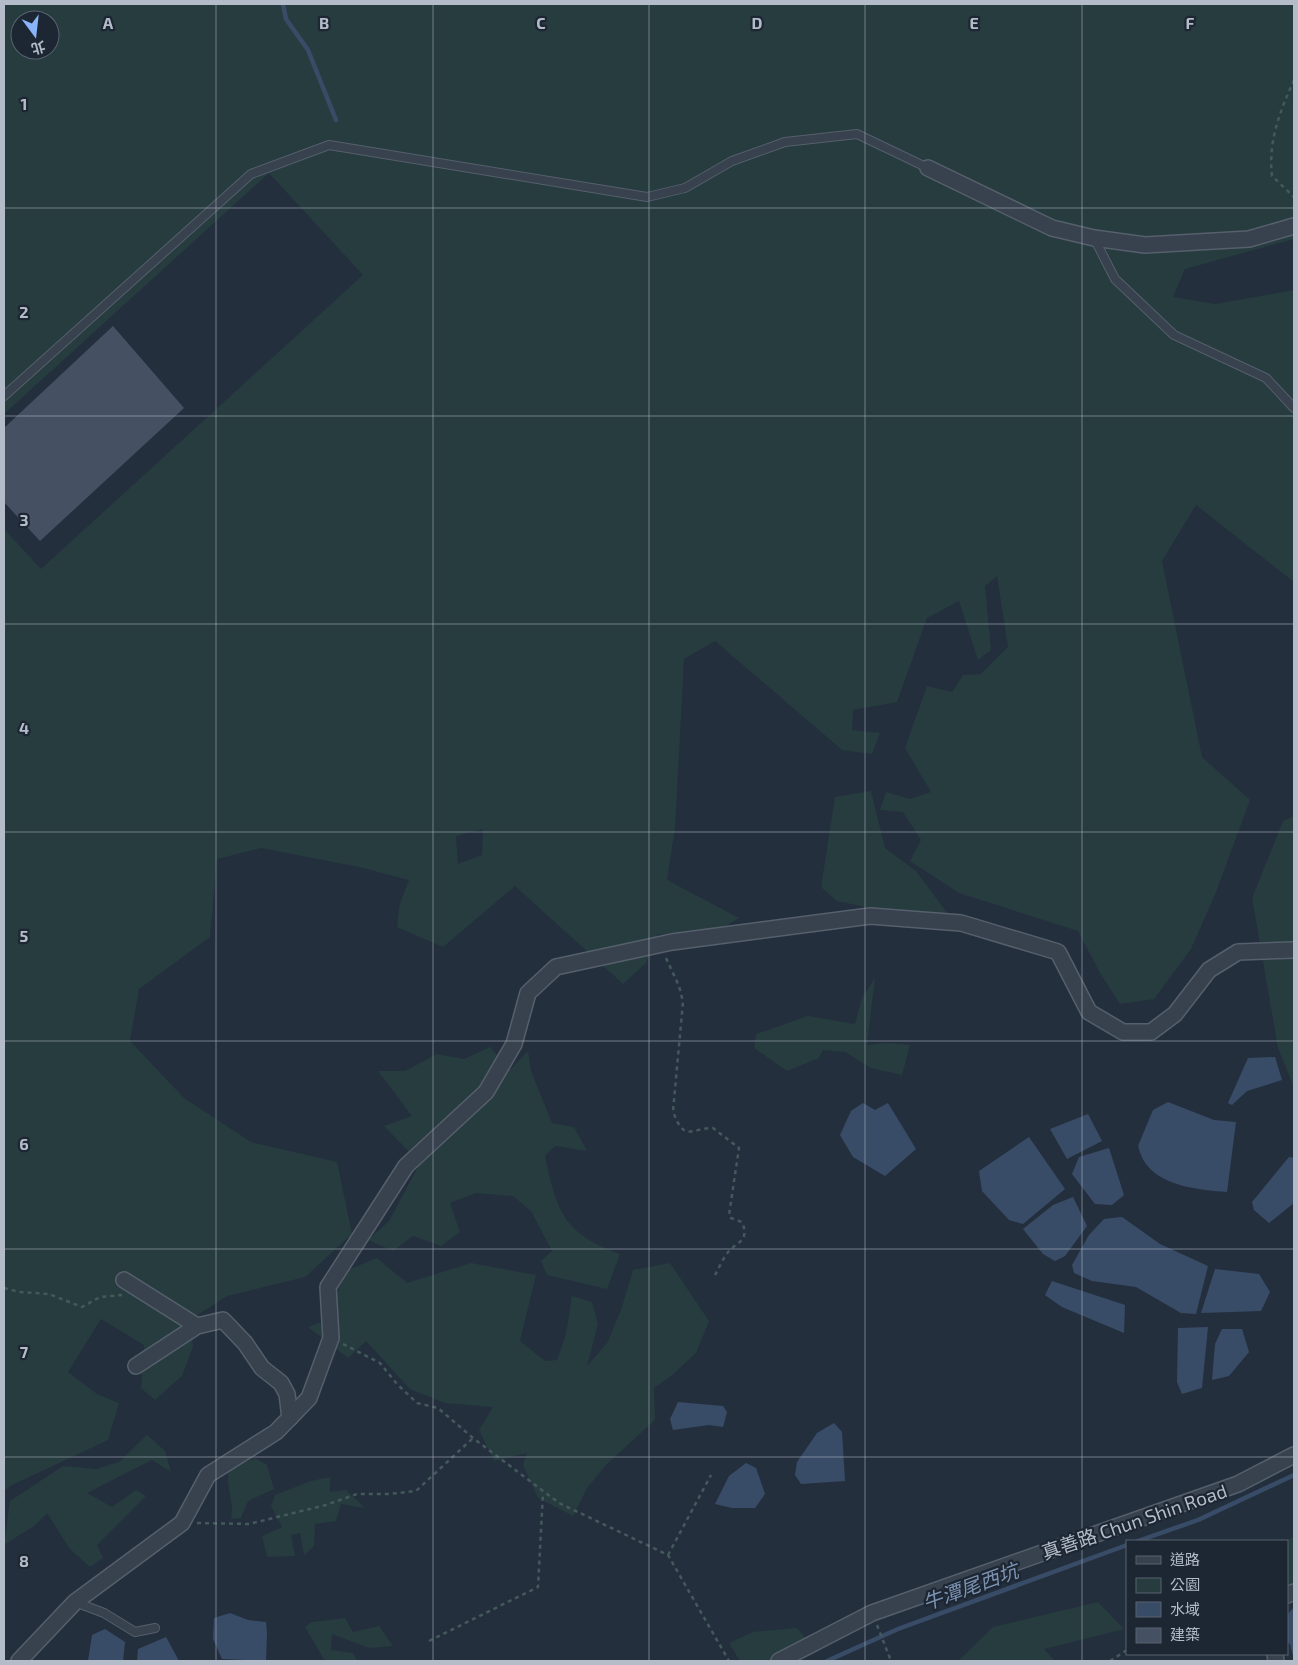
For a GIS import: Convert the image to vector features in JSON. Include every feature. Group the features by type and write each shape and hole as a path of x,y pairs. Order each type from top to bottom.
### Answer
{"street":[{"path":"928,168 1052,228 1094,238 1145,245 1240,240 1294,226"},
{"path":"19,1661 75,1602 182,1522 208,1475 276,1432 309,1398 331,1338 328,1287 406,1166 486,1092 514,1044 528,993 556,967 660,945 870,916 961,923 1058,952 1089,1012 1123,1032 1150,1032 1176,1014 1209,970 1238,952 1294,950"},
{"path":"124,1280 197,1326"},
{"path":"136,1366 197,1326 223,1320 262,1368 280,1383 287,1394 290,1418"},
{"name":"真善路 Chun Shin Road","path":"778,1661 872,1613 1238,1484 1294,1455"}],"lane":[{"path":"4,396 251,174 329,145 647,197 685,188 732,161 786,142 857,134 928,168"},
{"path":"1094,238 1115,279 1174,335 1266,378 1294,408"},
{"path":"75,1602 104,1613 135,1632 155,1628"}],"path":[{"path":"1294,80 1279,115 1270,154 1272,176 1294,196"},
{"path":"660,945 679,986 683,1002 673,1111 676,1119 686,1132 691,1133 713,1128 739,1148 729,1215 731,1218 742,1222 744,1232 739,1245 729,1251 715,1276"},
{"path":"4,1288 19,1292 49,1294 82,1307 100,1297 141,1291"},
{"path":"331,1338 380,1364 417,1403 438,1408 473,1438 560,1503 668,1555 729,1661"},
{"path":"182,1522 249,1524 326,1505 357,1494 389,1494 416,1491 473,1438"},
{"path":"668,1555 711,1475"},
{"path":"429,1640 538,1587 543,1492"},
{"path":"876,1622 891,1660"},
{"path":"1110,1661 1126,1651"}],"green space":[{"path":"4,4 1294,4 1294,239 1185,269 1173,297 1215,304 1294,290 1294,582 1196,505 1162,561 1202,757 1250,800 1216,892 1191,949 1154,999 1120,1004 1100,973 1078,931 959,893 910,861 921,840 903,812 880,810 886,792 910,799 931,792 905,748 927,686 952,692 963,675 981,674 1008,647 997,576 985,586 991,650 978,660 959,601 927,618 897,702 853,710 852,730 880,733 872,754 842,750 715,641 684,659 675,828 667,880 739,918 704,939 658,934 646,963 623,984 515,886 443,947 397,927 400,903 409,880 359,867 261,848 217,859 210,937 139,989 130,1041 184,1098 251,1142 337,1162 352,1234 305,1277 227,1296 190,1320 193,1346 182,1376 155,1400 141,1388 144,1345 101,1319 68,1372 97,1394 119,1403 108,1440 10,1486 4,1491 4,529 41,569 363,275 269,173 4,414","holes":["483,829 482,855 458,864 456,836"]},
{"path":"871,791 885,848 916,871 948,914 898,914 837,901 821,887 835,797"},
{"path":"1294,816 1294,1087 1278,1048 1252,898 1283,821"},
{"path":"875,978 867,1045 887,1043 910,1045 902,1075 871,1068 845,1052 823,1050 819,1058 787,1071 754,1048 756,1034 808,1016 855,1024 862,998"},
{"path":"490,1047 510,1070 528,1051 531,1071 552,1123 574,1127 587,1151 555,1146 545,1156 559,1206 574,1229 586,1238 620,1254 607,1289 547,1275 541,1261 552,1251 531,1211 513,1196 476,1193 450,1203 460,1232 441,1246 413,1236 393,1251 368,1240 389,1221 420,1163 384,1126 412,1116 378,1071 405,1071 437,1054 464,1059"},
{"path":"377,1258 407,1283 471,1263 536,1275 520,1341 545,1361 557,1360 566,1334 572,1296 592,1302 598,1324 587,1366 607,1343 621,1310 633,1270 670,1263 709,1321 696,1353 671,1376 654,1388 655,1420 606,1465 587,1488 573,1516 538,1498 523,1465 527,1453 494,1461 479,1430 493,1407 445,1403 410,1389 366,1341 348,1358 308,1327 330,1319 339,1288 348,1270"},
{"path":"147,1435 165,1451 171,1472 152,1460 87,1493 112,1507 136,1490 146,1496 97,1545 103,1558 90,1567 70,1549 47,1513 34,1526 4,1545 10,1501 63,1466 96,1469 119,1462"},
{"path":"255,1458 267,1465 274,1489 248,1501 241,1518 231,1519 232,1506 228,1482 229,1469"},
{"path":"330,1477 330,1492 346,1490 365,1508 341,1504 336,1521 315,1524 314,1546 304,1555 300,1533 291,1535 295,1556 267,1557 262,1536 282,1527 271,1506 275,1495 311,1481"},
{"path":"1294,1537 1294,1583 1288,1585 1288,1540"},
{"path":"1098,1602 1124,1629 1044,1649 1055,1661 958,1661 993,1627"},
{"path":"345,1618 353,1632 379,1626 393,1646 369,1648 332,1634 331,1650 353,1653 357,1661 325,1661 305,1627 312,1622"},
{"path":"797,1628 815,1650 792,1661 740,1661 729,1643 753,1632"}],"water":[{"path":"1275,1057 1282,1080 1247,1091 1232,1105 1228,1103 1248,1058"},
{"path":"1168,1102 1214,1120 1236,1122 1227,1192 1184,1186 1162,1178 1153,1172 1145,1162 1138,1146 1153,1110"},
{"path":"863,1103 875,1110 888,1103 916,1149 885,1176 853,1157 840,1135 851,1111"},
{"path":"1088,1114 1102,1141 1067,1159 1050,1129"},
{"path":"1029,1137 1065,1189 1023,1224 1009,1220 982,1191 979,1171"},
{"path":"1109,1148 1124,1195 1112,1205 1095,1204 1072,1174 1079,1157"},
{"path":"1289,1157 1294,1158 1294,1203 1269,1223 1254,1210 1252,1202"},
{"path":"1073,1197 1087,1226 1065,1256 1055,1261 1043,1254 1023,1229 1053,1205"},
{"path":"1122,1217 1160,1244 1208,1266 1196,1314 1181,1313 1136,1287 1092,1281 1074,1273 1072,1265 1089,1235 1104,1219"},
{"path":"1215,1269 1259,1274 1270,1292 1261,1311 1201,1313"},
{"path":"1052,1281 1125,1305 1124,1333 1062,1307 1045,1295"},
{"path":"1208,1327 1202,1388 1182,1394 1177,1382 1178,1328"},
{"path":"1222,1329 1242,1329 1249,1352 1229,1376 1212,1380 1215,1344"},
{"path":"678,1402 723,1406 727,1412 723,1427 709,1425 673,1430 670,1419"},
{"path":"834,1423 842,1432 845,1481 801,1484 795,1475 797,1462 817,1433"},
{"path":"746,1463 756,1468 765,1494 755,1508 732,1508 715,1504 729,1476"},
{"path":"1294,1607 1294,1660 1288,1643 1288,1614"},
{"path":"230,1613 248,1620 266,1622 266,1661 222,1659 213,1639 214,1618"},
{"path":"105,1629 125,1642 123,1661 88,1661 92,1635"},
{"path":"166,1637 179,1661 137,1661 138,1649"}],"building":[{"path":"113,326 184,408 40,541 4,502 4,428"}],"waterway":[{"path":"283,4 286,19 308,50 336,120"},
{"name":"牛潭尾西坑","path":"1141,1540 1198,1520 1294,1475"},
{"name":"牛潭尾西坑","path":"827,1661 898,1629 1126,1545"}]}
